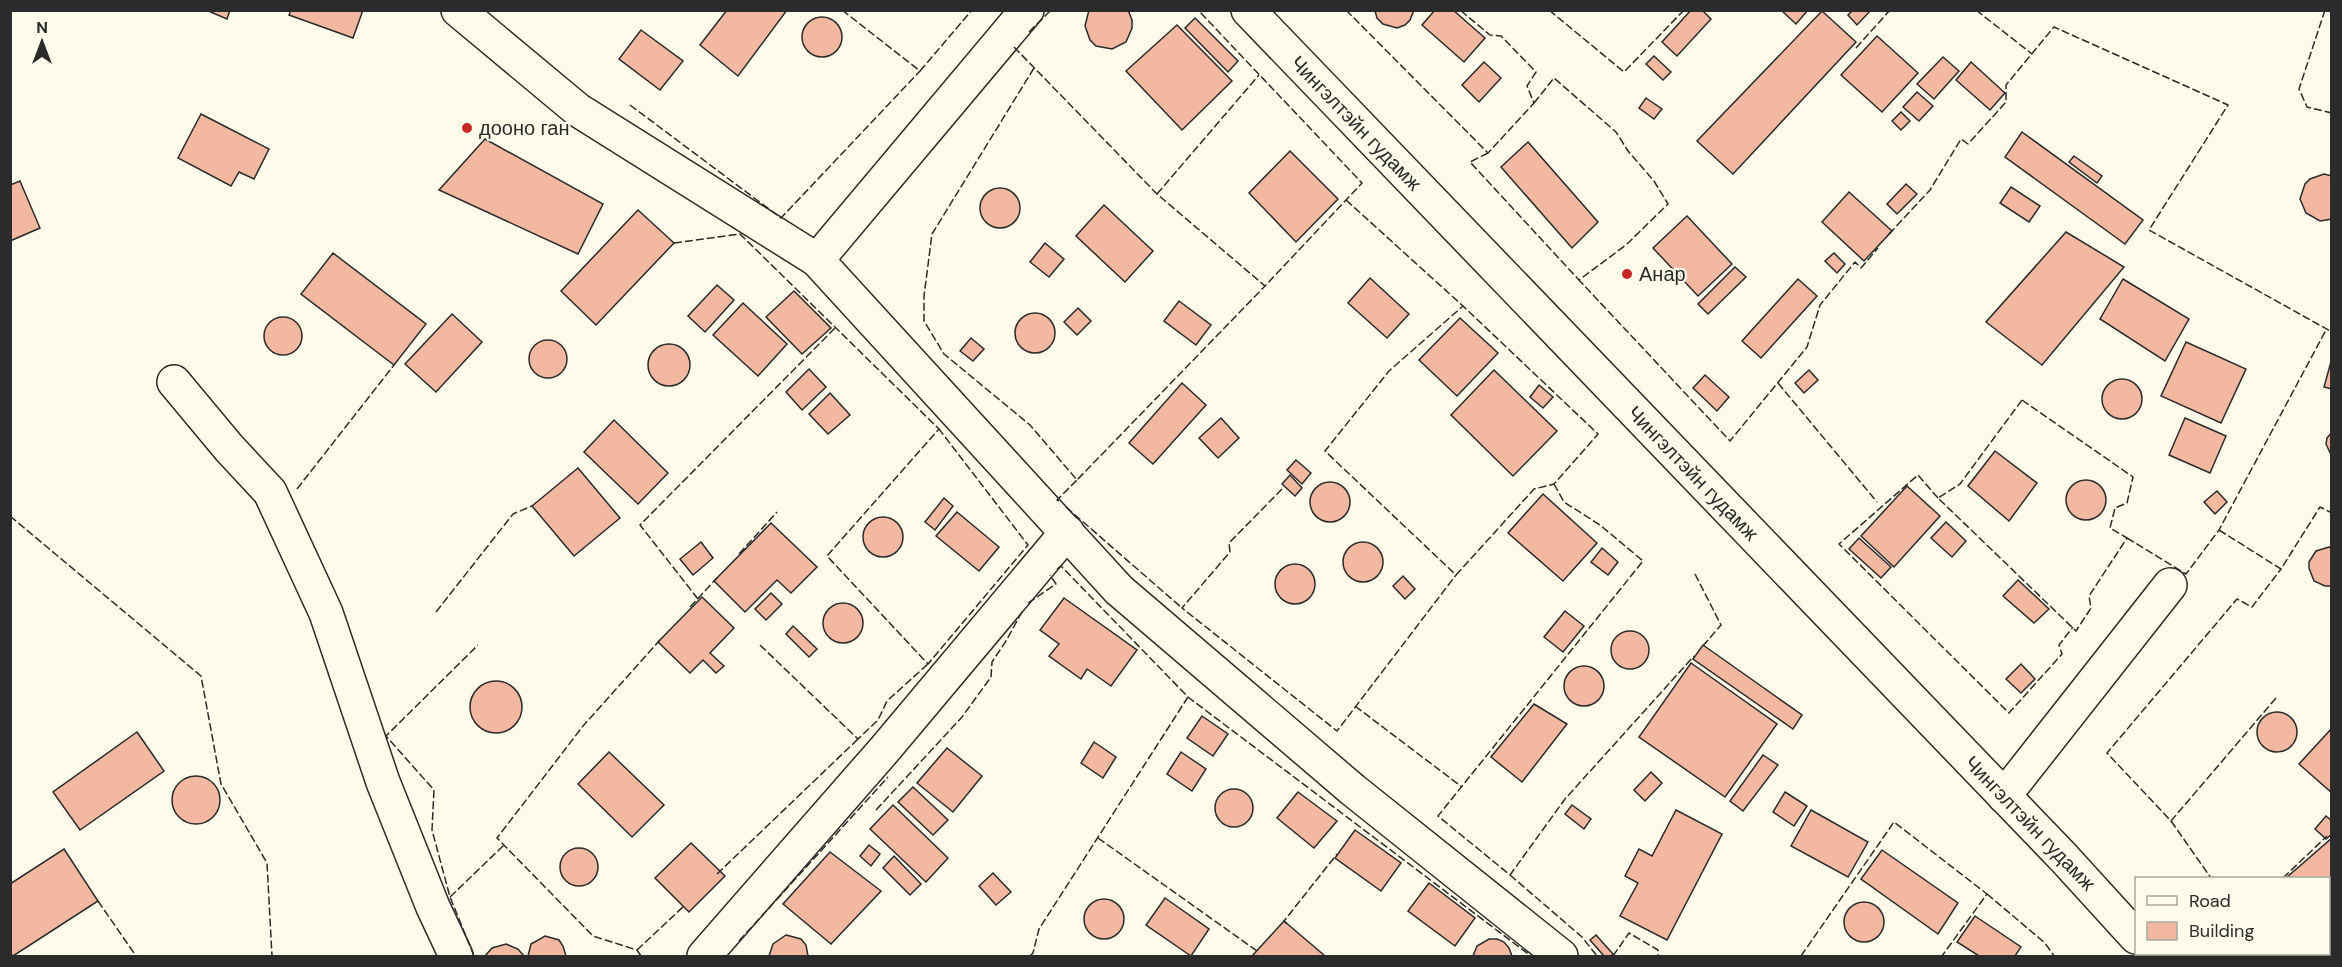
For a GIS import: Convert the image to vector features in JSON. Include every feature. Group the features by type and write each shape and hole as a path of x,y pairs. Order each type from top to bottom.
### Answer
{"street":[{"path":"458,10 578,110 817,260 1119,590 1353,790 1561,957"},
{"path":"817,260 1027,10"},
{"name":"Чингэлтэйн гудамж","path":"1248,10 2004,796 2135,936"},
{"path":"174,382 229,448 270,492 326,613 383,782 433,907 456,957"},
{"path":"704,957 885,749 1067,532"},
{"path":"2004,796 2170,585"}],"building":[{"path":"206,10 230,10 227,19"},
{"path":"291,10 363,10 353,38 289,15"},
{"path":"727,10 787,10 738,76 700,45"},
{"path":"1089,10 1128,10 1132,28 1126,42 1112,49 1096,46 1090,40 1085,26"},
{"path":"1414,10 1410,20 1397,28 1383,24 1377,18 1375,11"},
{"path":"1435,10 1453,10 1485,38 1464,62 1422,25"},
{"path":"1691,10 1702,10 1711,19 1677,56 1662,42"},
{"path":"1781,10 1808,10 1796,24"},
{"path":"1853,10 1871,10 1857,25 1848,15"},
{"path":"1822,11 1856,42 1733,174 1697,141"},
{"path":"822,17 836,23 842,37 836,51 822,57 808,51 802,37 808,23"},
{"path":"1195,18 1238,61 1228,72 1185,28"},
{"path":"1177,25 1232,81 1182,130 1126,71"},
{"path":"641,30 683,61 660,90 619,59"},
{"path":"1877,36 1918,73 1882,112 1841,75"},
{"path":"1654,56 1671,72 1663,80 1646,64"},
{"path":"1943,57 1959,71 1934,99 1917,84"},
{"path":"1484,62 1501,78 1479,102 1462,85"},
{"path":"1971,62 2005,93 1990,110 1956,80"},
{"path":"1917,92 1933,106 1919,121 1903,107"},
{"path":"1646,98 1662,109 1654,119 1639,108"},
{"path":"1901,112 1910,121 1901,130 1892,121"},
{"path":"201,114 269,149 254,179 239,172 231,186 178,158"},
{"path":"2022,132 2143,220 2125,244 2005,157"},
{"path":"485,139 603,204 578,254 439,190"},
{"path":"1528,142 1598,222 1572,248 1501,167"},
{"path":"1290,151 1338,199 1296,242 1249,193"},
{"path":"2074,156 2102,176 2097,183 2069,162"},
{"path":"2324,174 2332,176 2332,219 2320,221 2306,213 2300,199 2305,184 2310,179"},
{"path":"20,181 40,228 10,241 10,185"},
{"path":"1906,184 1917,194 1897,214 1887,204"},
{"path":"2011,187 2040,206 2029,222 2000,203"},
{"path":"1000,188 1014,194 1020,208 1014,222 1000,228 986,222 980,208 986,194"},
{"path":"1849,192 1892,231 1864,261 1822,222"},
{"path":"1104,205 1153,251 1125,282 1076,236"},
{"path":"638,210 674,243 596,325 561,291"},
{"path":"1687,216 1732,264 1698,296 1653,248"},
{"path":"2066,232 2124,267 2042,365 1986,322"},
{"path":"1045,243 1064,259 1049,277 1030,262"},
{"path":"333,253 426,324 394,365 301,294"},
{"path":"1834,253 1845,264 1837,273 1825,261"},
{"path":"1735,267 1746,277 1708,314 1698,304"},
{"path":"1370,278 1409,314 1387,338 1348,303"},
{"path":"1798,279 1817,296 1761,358 1742,341"},
{"path":"2123,279 2189,319 2165,361 2100,319"},
{"path":"717,285 734,300 705,332 688,316"},
{"path":"794,291 831,328 802,354 766,317"},
{"path":"1179,301 1211,325 1196,345 1164,321"},
{"path":"743,303 787,344 758,376 713,335"},
{"path":"1078,308 1091,321 1077,335 1064,322"},
{"path":"1035,313 1049,319 1055,333 1049,347 1035,353 1021,347 1015,333 1021,319"},
{"path":"452,314 482,342 436,392 405,364"},
{"path":"283,317 297,322 302,336 297,350 283,355 269,350 264,336 269,322"},
{"path":"1460,318 1498,353 1457,396 1419,360"},
{"path":"971,338 984,349 973,361 960,351"},
{"path":"548,340 562,345 567,359 562,373 548,378 534,373 529,359 534,345"},
{"path":"2186,342 2246,369 2221,423 2161,396"},
{"path":"669,344 677,345 684,350 689,357 689,373 684,380 677,385 669,386 661,385 654,380 649,373 648,365 649,357 654,350 661,345"},
{"path":"2332,358 2332,389 2324,387"},
{"path":"809,369 826,387 802,410 786,392"},
{"path":"1494,370 1557,431 1513,476 1451,415"},
{"path":"1809,370 1818,380 1804,393 1795,383"},
{"path":"1705,375 1729,397 1717,411 1693,388"},
{"path":"2122,379 2136,385 2142,399 2136,413 2122,419 2108,413 2102,399 2108,385"},
{"path":"1182,383 1206,405 1153,464 1129,443"},
{"path":"1539,385 1553,397 1543,408 1530,397"},
{"path":"830,393 850,415 828,434 809,414"},
{"path":"1221,418 1239,438 1218,458 1199,438"},
{"path":"2185,418 2226,436 2210,473 2169,455"},
{"path":"614,420 668,473 638,504 584,452"},
{"path":"2332,432 2332,457 2326,444"},
{"path":"1995,451 2037,483 2009,521 1968,486"},
{"path":"1296,460 1311,473 1302,484 1287,470"},
{"path":"578,468 620,518 574,556 532,506"},
{"path":"1290,475 1302,488 1295,496 1282,484"},
{"path":"2086,480 2100,486 2106,500 2100,514 2086,520 2072,514 2066,500 2072,486"},
{"path":"1330,482 1344,488 1350,502 1344,516 1330,522 1316,516 1310,502 1316,488"},
{"path":"1907,486 1940,516 1894,567 1861,536"},
{"path":"2217,491 2227,502 2215,514 2204,502"},
{"path":"1543,494 1597,543 1563,581 1508,533"},
{"path":"944,498 953,506 935,530 925,522"},
{"path":"957,512 999,547 979,571 936,536"},
{"path":"883,517 897,523 903,537 897,551 883,557 869,551 863,537 869,523"},
{"path":"1946,522 1966,541 1952,557 1931,538"},
{"path":"771,523 817,567 791,593 777,580 745,612 714,581"},
{"path":"1859,538 1891,567 1881,578 1849,549"},
{"path":"701,542 713,558 693,575 680,559"},
{"path":"1363,542 1377,548 1383,562 1377,576 1363,582 1349,576 1343,562 1349,548"},
{"path":"1602,548 1618,562 1608,575 1591,562"},
{"path":"2332,548 2332,586 2325,586 2314,581 2309,562 2316,551"},
{"path":"1295,564 1309,570 1315,584 1309,598 1295,604 1281,598 1275,584 1281,570"},
{"path":"1403,576 1415,589 1405,599 1393,586"},
{"path":"2018,580 2049,609 2034,623 2003,596"},
{"path":"771,593 782,604 766,620 755,609"},
{"path":"702,597 734,628 710,653 724,666 716,673 703,660 690,673 658,642"},
{"path":"1064,598 1137,650 1111,686 1087,669 1081,679 1049,656 1059,644 1040,630"},
{"path":"843,603 857,609 863,623 857,637 843,643 829,637 823,623 829,609"},
{"path":"1565,611 1584,626 1563,652 1544,637"},
{"path":"793,626 817,649 809,657 786,634"},
{"path":"1630,631 1644,636 1649,650 1644,664 1630,669 1616,664 1611,650 1616,636"},
{"path":"1703,645 1802,715 1793,729 1693,659"},
{"path":"1691,663 1777,724 1725,797 1639,737"},
{"path":"2021,664 2035,679 2021,693 2006,679"},
{"path":"1584,666 1598,672 1604,686 1598,700 1584,706 1570,700 1564,686 1570,672"},
{"path":"496,681 510,685 518,693 522,707 518,721 510,729 496,733 482,729 474,721 470,707 474,693 482,685"},
{"path":"1534,704 1567,724 1522,782 1491,757"},
{"path":"2277,712 2291,718 2297,732 2291,746 2277,752 2263,746 2257,732 2263,718"},
{"path":"1202,716 1228,734 1213,756 1187,738"},
{"path":"2332,728 2332,793 2299,764"},
{"path":"137,732 164,771 80,830 53,792"},
{"path":"1094,742 1116,757 1103,778 1081,763"},
{"path":"947,748 982,776 953,812 917,783"},
{"path":"609,752 664,805 632,837 578,784"},
{"path":"1181,752 1206,769 1192,791 1167,774"},
{"path":"1763,755 1778,765 1743,811 1730,801"},
{"path":"1651,772 1662,783 1645,801 1634,790"},
{"path":"196,776 213,783 220,800 213,817 196,824 179,817 172,800 179,783"},
{"path":"913,787 948,820 933,835 898,802"},
{"path":"1234,789 1248,794 1253,808 1248,822 1234,827 1220,822 1215,808 1220,794"},
{"path":"1298,792 1337,821 1314,848 1277,818"},
{"path":"1785,792 1807,806 1794,826 1773,812"},
{"path":"893,805 948,858 926,882 870,829"},
{"path":"1572,805 1591,819 1584,829 1565,814"},
{"path":"1676,810 1722,834 1667,940 1620,916 1638,883 1625,876 1639,849 1652,856"},
{"path":"1811,810 1868,842 1848,877 1791,846"},
{"path":"2326,816 2332,821 2332,834 2326,839 2315,829"},
{"path":"1355,830 1401,863 1381,891 1335,858"},
{"path":"2332,838 2332,899 2330,900 2330,877 2287,877"},
{"path":"691,843 725,876 689,912 655,878"},
{"path":"869,845 880,854 871,866 860,856"},
{"path":"579,848 593,853 598,867 593,881 579,886 565,881 560,867 565,853"},
{"path":"64,849 98,901 13,956 10,953 10,884"},
{"path":"1882,850 1958,903 1938,934 1861,879"},
{"path":"830,852 881,891 831,944 783,904"},
{"path":"894,856 921,884 910,895 883,868"},
{"path":"993,873 1011,892 996,905 979,886"},
{"path":"1429,883 1475,918 1455,946 1408,911"},
{"path":"1165,898 1209,929 1191,956 1146,925"},
{"path":"1104,899 1118,905 1124,919 1118,933 1104,939 1090,933 1084,919 1090,905"},
{"path":"1864,902 1878,908 1884,922 1878,936 1864,942 1850,936 1844,922 1850,908"},
{"path":"2332,907 2332,951 2330,950 2330,908"},
{"path":"1975,916 2021,947 2015,956 1979,956 1957,942"},
{"path":"1284,921 1325,956 1252,956"},
{"path":"786,935 801,939 806,945 808,956 769,956 773,944"},
{"path":"1596,935 1613,954 1611,956 1604,956 1590,940"},
{"path":"545,936 559,940 566,956 528,956 531,944"},
{"path":"1489,939 1504,942 1512,956 1473,956 1477,946"},
{"path":"506,944 518,949 524,956 485,956 492,948"}],"fence":[{"path":"842,10 920,71 972,10"},
{"path":"1029,32 1051,10"},
{"path":"1014,47 1157,194 1265,286 1362,183 1198,10"},
{"path":"1346,10 1488,153 1534,103 1527,86 1536,72 1501,36 1490,35 1460,10"},
{"path":"1549,10 1624,72 1684,10"},
{"path":"1856,48 1890,10"},
{"path":"1976,10 2032,54"},
{"path":"2325,10 2299,89 2307,107 2332,113"},
{"path":"1889,234 1930,190 1961,139 1968,144 2006,102 2006,85 2054,27 2228,105 2149,230 2332,332"},
{"path":"1034,68 932,234 924,296 924,321 944,354 1030,425 1077,480 1265,286"},
{"path":"630,105 781,218 920,71"},
{"path":"1157,194 1259,75"},
{"path":"1534,103 1554,78 1616,132 1628,151 1654,181 1668,204 1626,245 1579,280 1730,441 1807,347 1820,305 1855,262 1861,268 1878,248"},
{"path":"1488,153 1470,162 1579,280"},
{"path":"1346,200 1463,306 1389,371 1325,451 1456,575 1534,489 1554,484 1598,434 1463,306"},
{"path":"674,243 740,234 939,429 827,556 928,664 1028,545 939,429"},
{"path":"698,599 640,525 836,327"},
{"path":"2127,538 2186,574 2219,530 2326,330"},
{"path":"297,489 394,365"},
{"path":"1778,383 1877,502"},
{"path":"2022,400 2133,477 2127,503 2115,508 2110,528 2127,538 2089,596 2091,608 2076,631 1938,498 1960,484 2022,400"},
{"path":"1938,498 1918,475 1839,544 2009,713 2062,654 2059,645 2073,627"},
{"path":"1059,501 1057,500 1077,480"},
{"path":"1554,484 1564,502 1600,525 1643,561 1438,816 1510,875 1565,799 1694,656"},
{"path":"1282,489 1229,543 1230,552 1182,608 1337,731 1456,575"},
{"path":"436,612 513,514 532,506"},
{"path":"1066,507 1182,608"},
{"path":"2219,530 2281,569 2320,507 2332,513"},
{"path":"739,554 777,512"},
{"path":"10,516 201,676 221,784 267,863 272,956"},
{"path":"1057,569 1061,566 1188,697 1531,956"},
{"path":"2276,698 2171,821 2107,753 2237,599 2252,607 2281,569"},
{"path":"1695,574 1721,625 1702,647"},
{"path":"1028,603 1056,584 1050,575"},
{"path":"690,607 717,578"},
{"path":"876,810 962,717 991,677 992,662 1023,610"},
{"path":"641,956 637,950 593,936 497,838 583,726 660,640"},
{"path":"474,956 450,897 432,830 434,790 386,736 478,645"},
{"path":"760,645 858,739 878,720 887,701 928,664"},
{"path":"1030,956 1033,953 1039,929 1188,697"},
{"path":"1355,706 1462,787"},
{"path":"717,874 858,739"},
{"path":"739,941 888,777"},
{"path":"2171,821 2210,877"},
{"path":"1801,956 1894,822 1987,894 1942,956"},
{"path":"2284,877 2327,836"},
{"path":"1098,838 1257,951"},
{"path":"450,897 504,845"},
{"path":"1287,924 1284,921 1337,854"},
{"path":"1510,875 1582,937 1597,956"},
{"path":"1987,894 2045,943 2054,956"},
{"path":"98,901 136,956"},
{"path":"637,950 685,905"},
{"path":"1613,956 1629,933 1658,950 1658,956"}],"place":[{"name":"дооно ган","path":"467,128"},
{"name":"Анар","path":"1627,274"}]}
